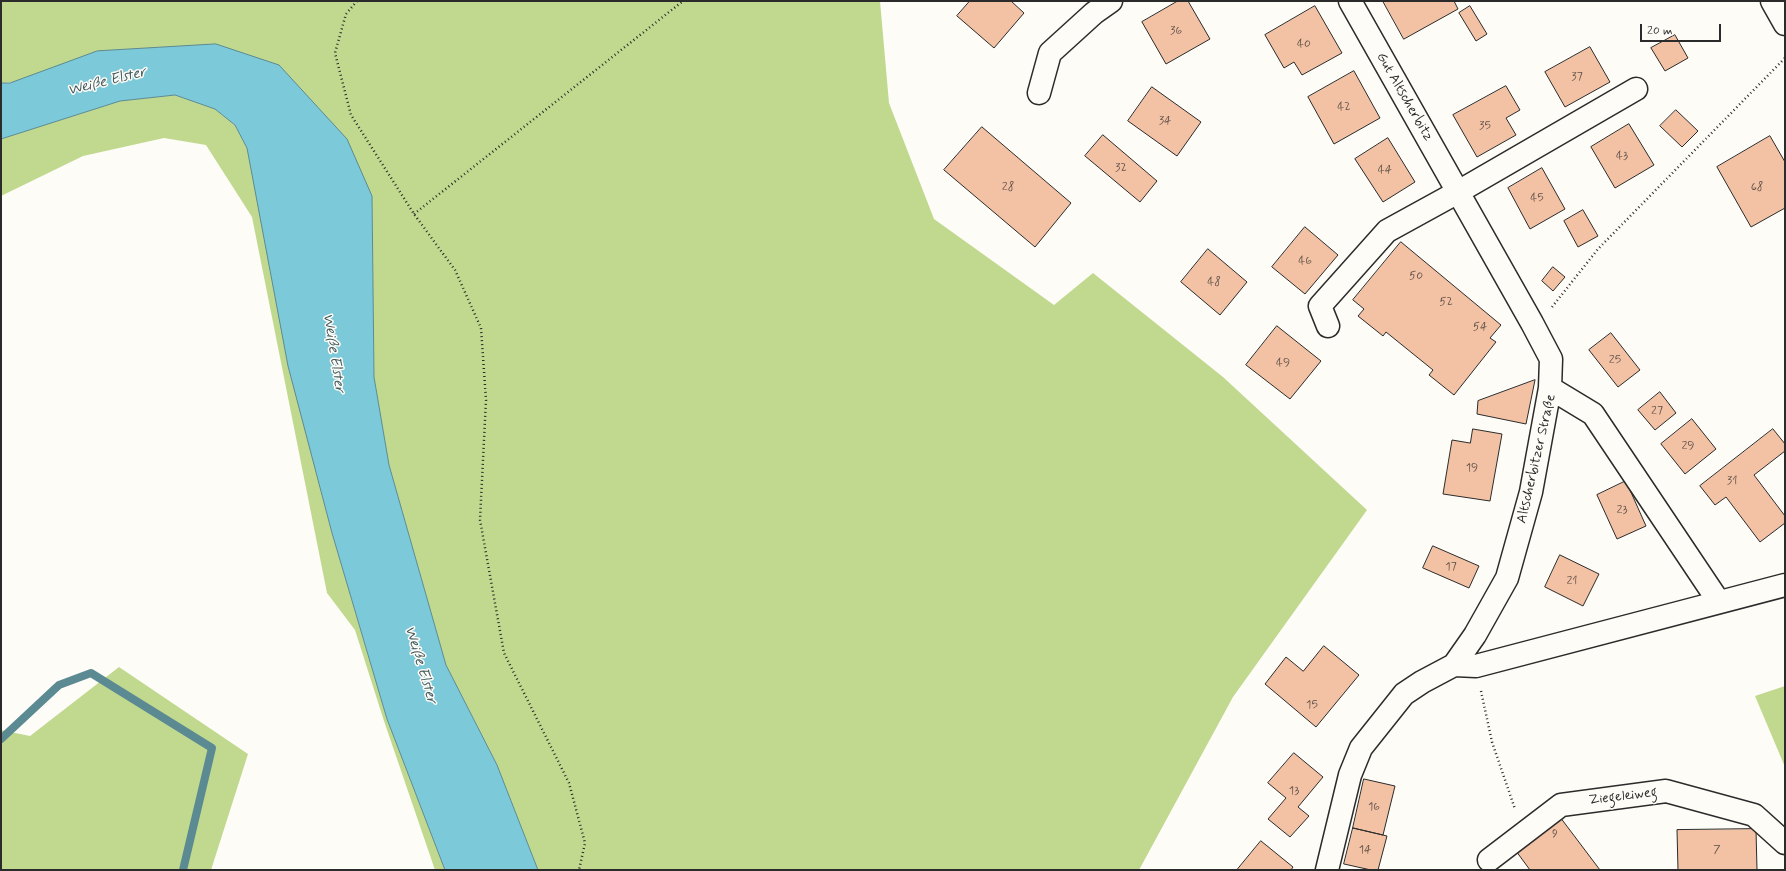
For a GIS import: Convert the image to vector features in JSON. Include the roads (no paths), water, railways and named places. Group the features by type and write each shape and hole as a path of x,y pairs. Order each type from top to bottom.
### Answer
{"street":[{"path":"1039,93 1050,53 1094,13 1111,1"},
{"name":"Gut Altscherbitz","path":"1350,1 1551,359 1550,388"},
{"path":"1772,1 1785,24"},
{"path":"1328,326 1320,306 1387,230 1458,192 1636,89"},
{"name":"Altscherbitzer Straße","path":"1327,870 1350,775 1361,748 1404,694 1422,682 1454,665 1475,635 1507,578 1531,492 1550,388 1593,414 1719,602"},
{"path":"1454,665 1476,666 1785,585"},
{"name":"Ziegeleiweg","path":"1490,860 1561,805 1666,791 1754,815 1785,843"}],"water":[{"name":"Weiße Elster","path":"216,44 279,65 347,139 372,196 374,377 389,465 446,665 497,765 538,870 445,870 387,719 332,533 288,366 247,148 235,125 215,109 175,95 120,101 1,139 1,83 10,83 97,51"}],"waterway":[{"path":"1,739 59,685 91,673 212,748 183,870"}]}
